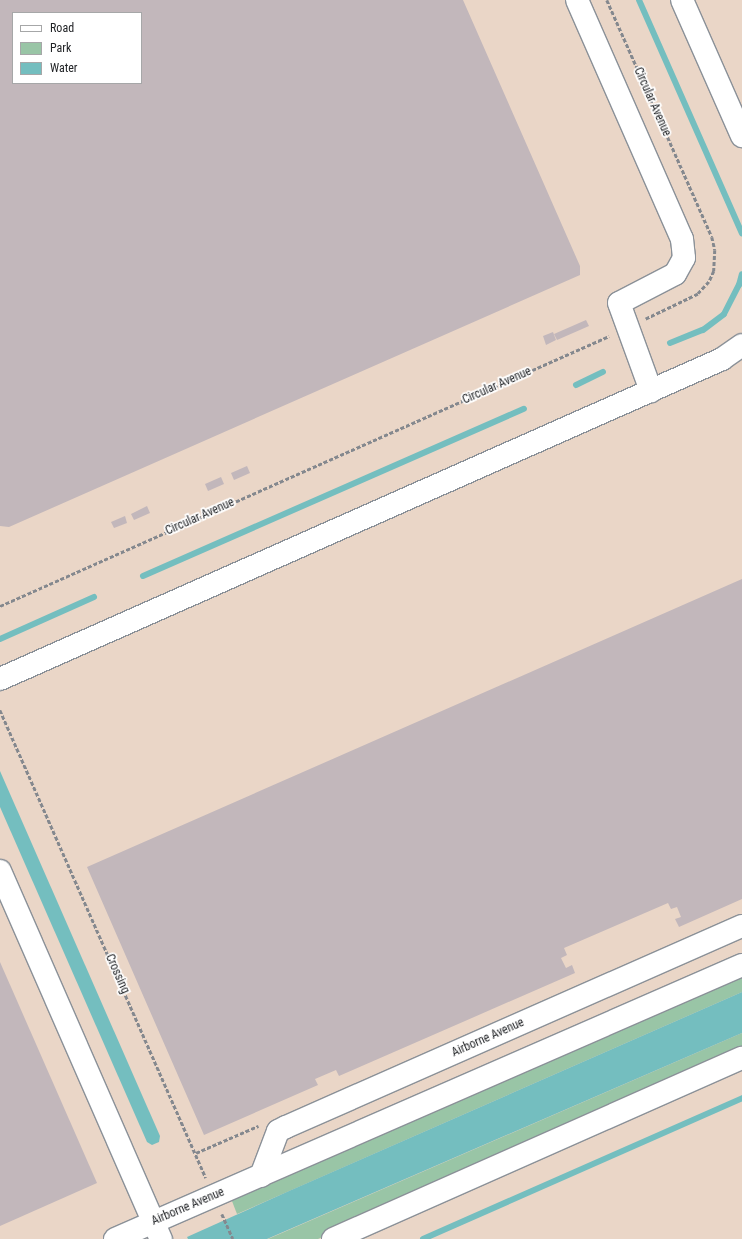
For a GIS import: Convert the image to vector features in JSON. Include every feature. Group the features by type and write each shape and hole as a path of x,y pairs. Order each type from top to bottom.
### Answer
{"street":[{"path":"577,0 682,239 684,258 675,274 619,303 651,391"},
{"path":"682,0 742,136"},
{"path":"0,679 651,391 722,359 742,345"},
{"path":"0,871 158,1230"},
{"name":"Airborne Avenue","path":"261,1176 278,1132 286,1127 742,926"},
{"name":"Airborne Avenue","path":"115,1239 158,1230 261,1176 742,965"},
{"path":"333,1239 742,1058"}],"path":[{"name":"Circular Avenue","path":"0,606 628,327 698,294 709,282 714,270 715,250 709,230 607,0"},
{"name":"Crossing","path":"0,710 233,1239"}],"shaded area":[{"path":"0,0 742,0 742,1239 0,1239"}],"green space":[{"path":"742,971 742,992 237,1214 230,1196"},
{"path":"742,1033 742,1052 318,1239 268,1239"}],"water":[{"path":"0,771 160,1136 159,1142 152,1145 147,1142 0,807"},
{"path":"742,992 742,1033 267,1239 188,1239 187,1237 289,1191"}],"building":[{"path":"0,0 463,0 580,266 580,275 9,527 0,526"},
{"path":"586,320 589,326 557,340 554,334"},
{"path":"553,332 556,340 546,345 543,336"},
{"path":"247,466 250,473 234,480 231,473"},
{"path":"221,477 224,484 208,491 205,484"},
{"path":"147,506 150,513 134,520 131,514"},
{"path":"125,516 127,523 114,528 111,522"},
{"path":"742,579 742,899 679,927 675,919 681,917 677,907 671,909 668,903 564,948 567,955 561,958 566,968 572,965 575,973 339,1076 336,1070 315,1079 318,1085 204,1135 87,867"},
{"path":"0,962 97,1183 0,1226"}],"waterway":[{"path":"639,0 742,233"},
{"path":"670,343 703,330 724,314 739,285 742,274"},
{"path":"576,385 603,372"},
{"path":"143,576 524,409"},
{"path":"0,639 94,597"},
{"path":"423,1239 742,1098"}]}
